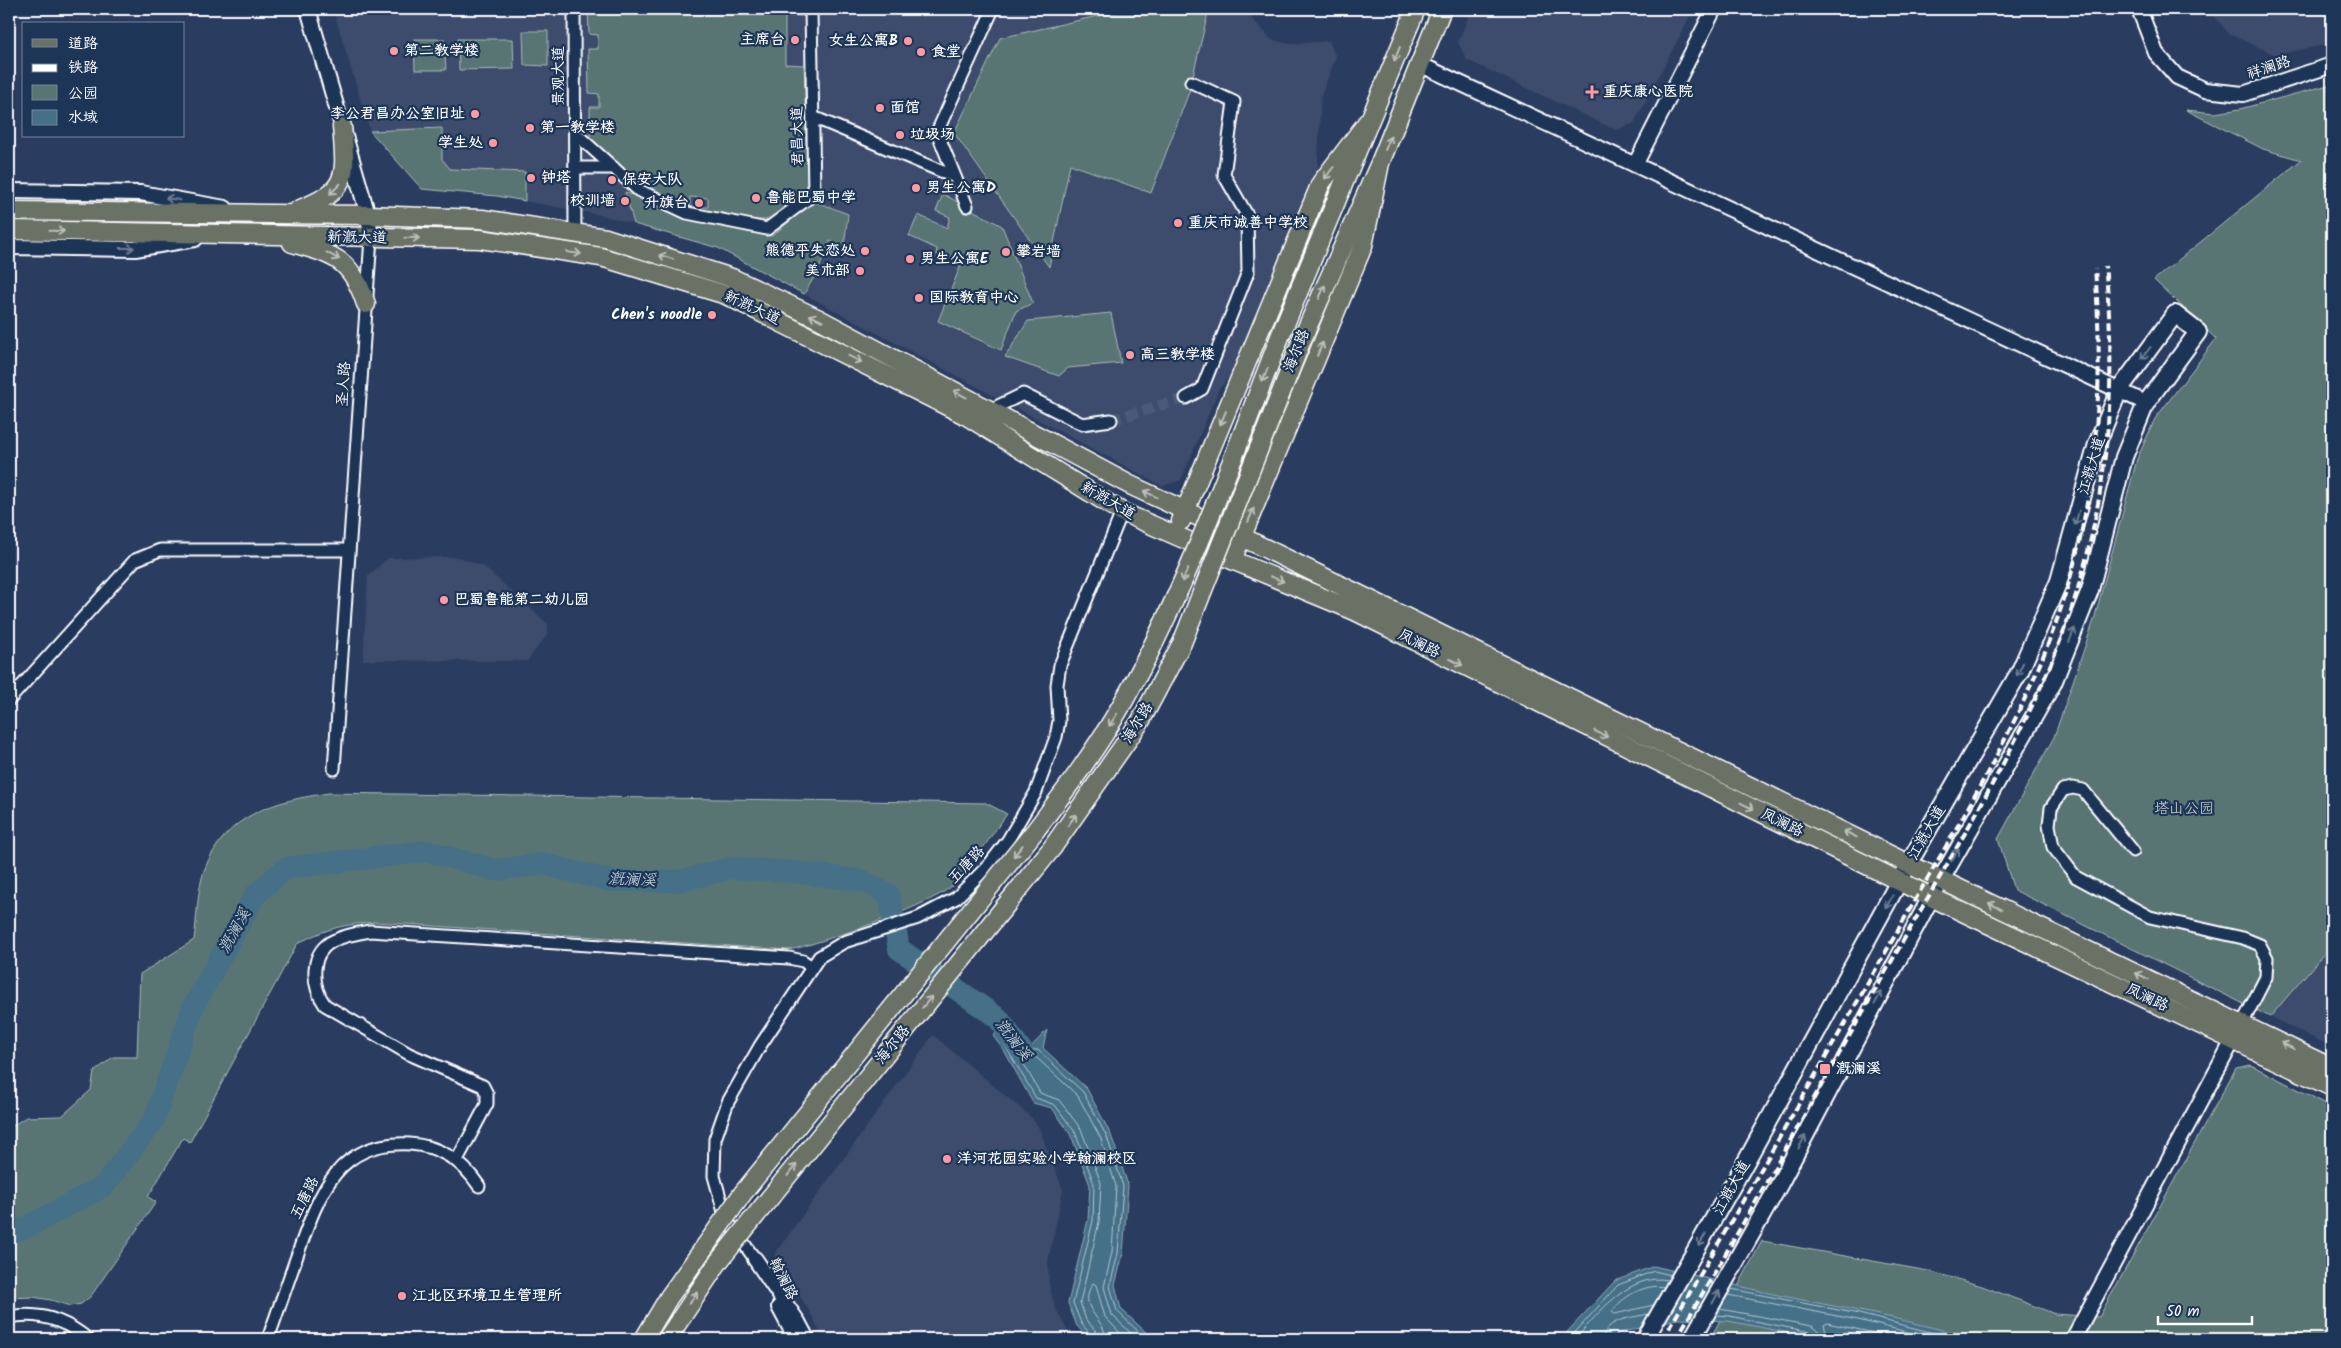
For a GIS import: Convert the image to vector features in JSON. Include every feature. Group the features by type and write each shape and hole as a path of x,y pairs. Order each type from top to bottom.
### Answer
{"main road":[{"name":"海尔路","path":"644,1339 675,1289 743,1193 1078,775 1121,707 1159,634 1191,562 1283,329 1416,9"},
{"name":"海尔路","path":"667,1339 719,1261 1052,848 1140,722 1182,644 1303,337 1380,163 1442,9"},
{"path":"1175,535 1321,183 1369,120"},
{"path":"290,213 316,203 341,183 345,166 342,126"},
{"path":"1232,560 1363,246 1380,163"},
{"name":"新溉大道","path":"9,211 290,213 482,218 606,238 732,278 819,319 1130,485 1242,537"},
{"name":"新溉大道","path":"9,230 219,236 480,239 601,257 726,295 967,416 1122,512 1232,560"},
{"path":"270,236 327,253 339,259 356,279 366,304"},
{"name":"江溉大道","path":"1646,1339 1743,1167 1909,863 2024,662 2059,581 2098,444 2119,390 2175,314 2198,332 2146,403 2124,457 2090,590 2053,683 1941,880 1779,1185 1692,1339"},
{"name":"凤澜路","path":"1242,537 1402,618 1909,863 2238,1031 2332,1087"},
{"name":"凤澜路","path":"1232,560 1355,611 1932,898 2238,1031 2332,1068"}],"street":[{"name":"圣人路","path":"308,9 368,215 371,238 334,769"},
{"name":"景观大道","path":"574,9 575,234"},
{"name":"君昌大道","path":"574,133 638,190 687,212 767,229 814,194 811,9"},
{"path":"967,206 938,132 993,9"},
{"path":"1635,165 1714,9"},
{"name":"祥澜路","path":"2139,9 2156,53 2177,78 2205,90 2243,94 2332,65"},
{"path":"1419,64 2146,403"},
{"path":"1186,398 1202,389 1248,272 1247,215 1224,175 1234,102 1191,82"},
{"path":"813,117 956,177"},
{"path":"575,168 614,168"},
{"name":"新溉大道","path":"9,191 140,193 255,213"},
{"name":"新溉大道","path":"9,246 135,249 219,236"},
{"path":"990,410 1023,394 1082,424 1110,420"},
{"name":"五唐路","path":"755,1259 726,1219 714,1176 715,1139 728,1102 760,1046 819,957 844,942 918,918 956,898 971,885 1008,840 1036,792 1058,729 1056,685 1060,665 1122,512"},
{"path":"9,700 135,560 160,550 348,550"},
{"path":"2073,1339 2266,977 2267,958 2260,945 2243,938 2150,918 2076,877 2053,847 2048,825 2051,808 2063,790 2073,788 2083,790 2133,851"},
{"path":"456,1160 487,1104 487,1094 483,1086 409,1054 325,1005 317,994 314,980 315,965 321,953 333,940 370,931 789,958 803,961 812,967"},
{"name":"五唐路","path":"268,1339 311,1215 323,1189 342,1166 363,1151 390,1143 416,1144 442,1152 456,1160 472,1175 479,1186"},
{"name":"翰澜路","path":"755,1259 796,1339"},
{"name":"翰澜路","path":"755,1259 798,1322 807,1339"},
{"path":"9,1316 38,1315 54,1319 75,1329 88,1339"}],"shaded area":[{"path":"333,9 1243,9 1272,40 1290,44 1329,41 1336,57 1321,95 1317,179 1240,364 1219,389 1181,480 1162,486 718,248 601,215 497,196 422,189 370,131","holes":["954,134 1070,164 1049,266"]},
{"name":"重庆康心医院","path":"1472,9 1694,9 1634,123 1616,130 1467,60 1458,42"},
{"path":"2209,9 2332,9 2332,43 2276,55 2229,34"},
{"name":"巴蜀鲁能第二幼儿园","path":"458,557 483,566 548,624 547,635 527,661 363,660 368,576 388,558"},
{"path":"2332,944 2332,1047 2270,1017"},
{"name":"洋河花园实验小学翰澜校区","path":"933,1035 1032,1118 1039,1128 1063,1190 1048,1262 1049,1284 1055,1307 1072,1339 823,1339 813,1317 774,1255"}],"green space":[{"path":"588,9 803,9 804,16 785,15 785,64 804,65 808,192 768,220 748,220 689,210 632,175 590,140 590,107 599,107 599,94 589,93 588,49 598,49 598,35 589,34","holes":["690,197 708,198 708,207 690,207"]},
{"path":"1121,9 1209,9 1189,92 1151,193 1070,164 1049,267 954,133 1000,38 1120,11"},
{"path":"523,31 548,31 548,66 524,65"},
{"path":"414,39 444,39 446,70 415,70"},
{"path":"458,39 513,39 514,69 459,70"},
{"name":"塔山公园","path":"2332,84 2332,944 2270,1017 2014,890 1998,839 2054,737 2094,620 2137,459 2155,419 2216,339 2154,280 2301,160 2263,149 2186,110 2215,113 2240,109"},
{"path":"442,128 442,159 450,169 525,172 525,201 497,196 422,189 370,131"},
{"path":"625,192 687,218 772,236 814,201 848,214 844,247 830,241 819,269 804,294 718,248 634,224"},
{"path":"943,194 1002,226 1033,303 1016,311 1001,350 938,321 961,265 936,254 937,249 909,236 918,215 947,228 950,217 936,211"},
{"path":"1111,313 1121,363 1068,368 1059,376 1005,357 1028,321"},
{"path":"329,793 986,803 1007,814 982,850 954,884 943,892 925,902 876,922 789,950 375,922 353,924 317,934 297,944 190,1142 183,1138 148,1197 156,1202 91,1296 81,1304 70,1306 33,1297 9,1298 9,1128 26,1117 62,1116 91,1090 94,1072 113,1057 137,1057 140,974 194,940 204,871 213,852 225,836 238,823 271,806"},
{"path":"2251,1065 2332,1107 2332,1339 1710,1339 1762,1241 1928,1271 1982,1286 2055,1314 2099,1317 2236,1068"}],"water":[{"path":"1010,1022 1031,1047 1047,1030 1043,1048 1087,1089 1111,1135 1128,1185 1123,1254 1115,1285 1121,1309 1149,1335 1157,1339 1089,1339 1077,1326 1068,1303 1088,1220 1090,1185 1071,1135 1052,1108 1033,1103 1005,1052 993,1036"},
{"path":"1654,1266 1773,1294 1898,1319 1973,1339 1821,1339 1728,1321 1677,1319 1618,1333 1613,1339 1563,1339 1568,1331 1615,1281"}],"waterway":[{"name":"溉澜溪","path":"9,1232 27,1227 104,1186 154,1120 193,1007 255,895 286,868 427,851 495,870 543,864 611,881 679,881 731,868 795,872 864,881 889,895 899,949 998,1018 1022,1051"}],"tunnel":[{"path":"1111,420 1186,398"}],"railway":[{"path":"1676,1339 1976,814 2016,739 2052,661 2070,614 2084,566 2096,517 2104,467 2109,417 2110,366 2105,266"},
{"path":"1663,1339 1978,790 2035,676 2066,591 2078,546 2094,455 2099,362 2095,269"}],"place":[{"name":"主席台","path":"795,40"},
{"name":"女生公寓B","path":"908,41"},
{"name":"第二教学楼","path":"394,51"},
{"name":"食堂","path":"921,52"},
{"name":"重庆康心医院","path":"1592,92"},
{"name":"面馆","path":"880,108"},
{"name":"李公君昌办公室旧址","path":"475,114"},
{"name":"第一教学楼","path":"530,128"},
{"name":"垃圾场","path":"900,135"},
{"name":"学生处","path":"493,143"},
{"name":"钟塔","path":"531,178"},
{"name":"保安大队","path":"612,180"},
{"name":"男生公寓D","path":"916,188"},
{"name":"鲁能巴蜀中学","path":"756,198"},
{"name":"校训墙","path":"625,201"},
{"name":"升旗台","path":"699,203"},
{"name":"重庆市诚善中学校","path":"1178,223"},
{"name":"熊德平失恋处","path":"865,251"},
{"name":"攀岩墙","path":"1006,252"},
{"name":"男生公寓E","path":"910,259"},
{"name":"美术部","path":"860,271"},
{"name":"国际教育中心","path":"919,298"},
{"name":"Chen's noodle","path":"712,315"},
{"name":"高三教学楼","path":"1130,355"},
{"name":"巴蜀鲁能第二幼儿园","path":"444,600"},
{"name":"溉澜溪","path":"1825,1069"},
{"name":"洋河花园实验小学翰澜校区","path":"947,1159"},
{"name":"江北区环境卫生管理所","path":"402,1296"}]}
